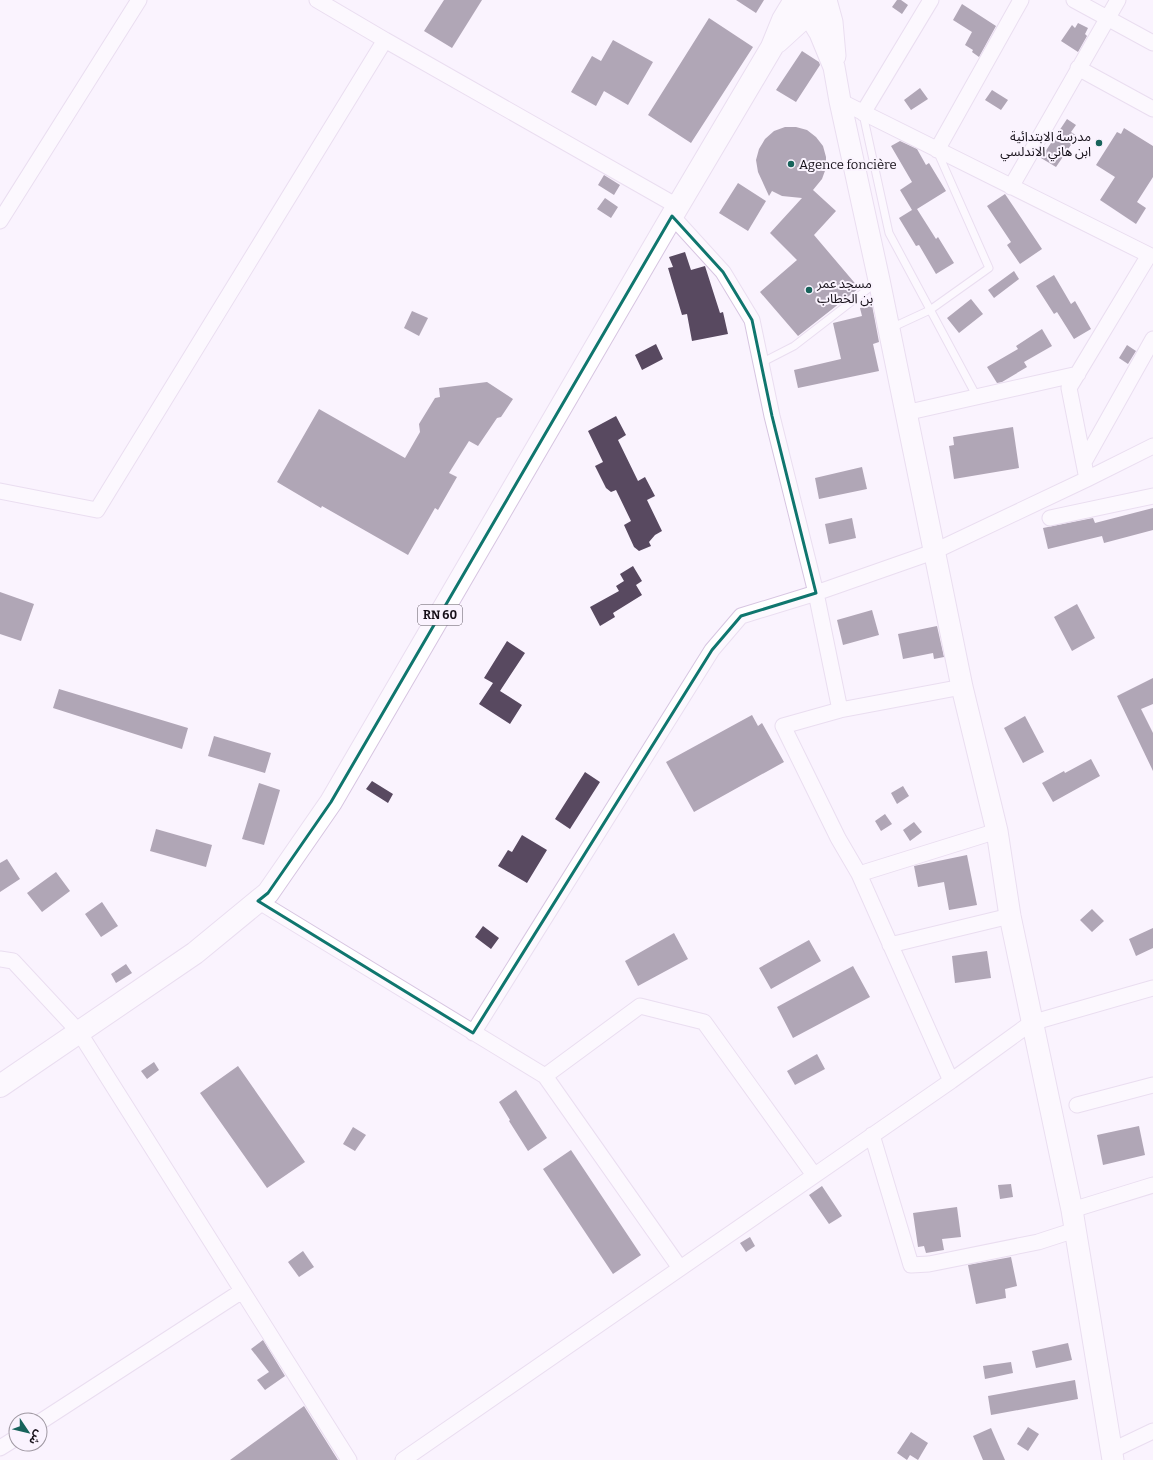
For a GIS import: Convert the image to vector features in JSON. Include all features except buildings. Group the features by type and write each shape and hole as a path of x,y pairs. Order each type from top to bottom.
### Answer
{"main road":[{"name":"RN 60","path":"0,1086 195,953 268,893 331,802 772,47 783,20 810,5"},
{"path":"810,5 834,34 834,67 840,101 879,280 933,552 962,687 997,832 1010,916 1031,1023 1072,1210 1112,1456"}],"street":[{"path":"0,221 138,0"},
{"path":"317,0 675,211 723,272 752,320 772,416 816,593 840,710"},
{"path":"863,113 931,0"},
{"path":"937,150 1021,0"},
{"path":"1074,0 1153,43"},
{"path":"1011,187 1118,0"},
{"path":"0,491 97,510 385,40"},
{"path":"1078,68 1151,103"},
{"path":"840,101 1011,187 1151,252 1069,388 1087,479"},
{"path":"1084,462 1153,339"},
{"path":"905,413 1078,374"},
{"path":"474,1033 712,650 741,616 816,593 933,552 1153,446"},
{"path":"1050,518 1153,496"},
{"path":"951,1081 859,874 838,838 783,726 840,710 962,687"},
{"path":"859,874 997,832"},
{"path":"258,901 544,1076 680,1268"},
{"path":"890,945 1010,916"},
{"path":"0,959 13,961 79,1032 349,1460"},
{"path":"403,1460 951,1081 1031,1023 1153,988"},
{"path":"544,1076 640,1006 704,1022 814,1175"},
{"path":"1077,1105 1153,1085"},
{"path":"872,1135 911,1265 929,1264 1038,1242 1075,1230"},
{"path":"1072,1210 1153,1185"},
{"path":"48,1417 242,1291"},
{"path":"1112,1456 1153,1431"}],"lane":[{"path":"863,113 889,233 977,397"},
{"path":"889,329 930,310 989,268 937,150"},
{"path":"761,363 794,346 879,280"}],"highlighted area":[{"path":"672,216 723,272 752,320 772,416 816,593 741,616 712,650 473,1033 258,901 268,893 331,802"}],"place":[{"name":"مدرسة الابتدائية ابن هاني الاندلسي","path":"1099,143"},
{"name":"Agence foncière","path":"791,164"},
{"name":"مسجد عمر بن الخطاب","path":"809,290"}]}
